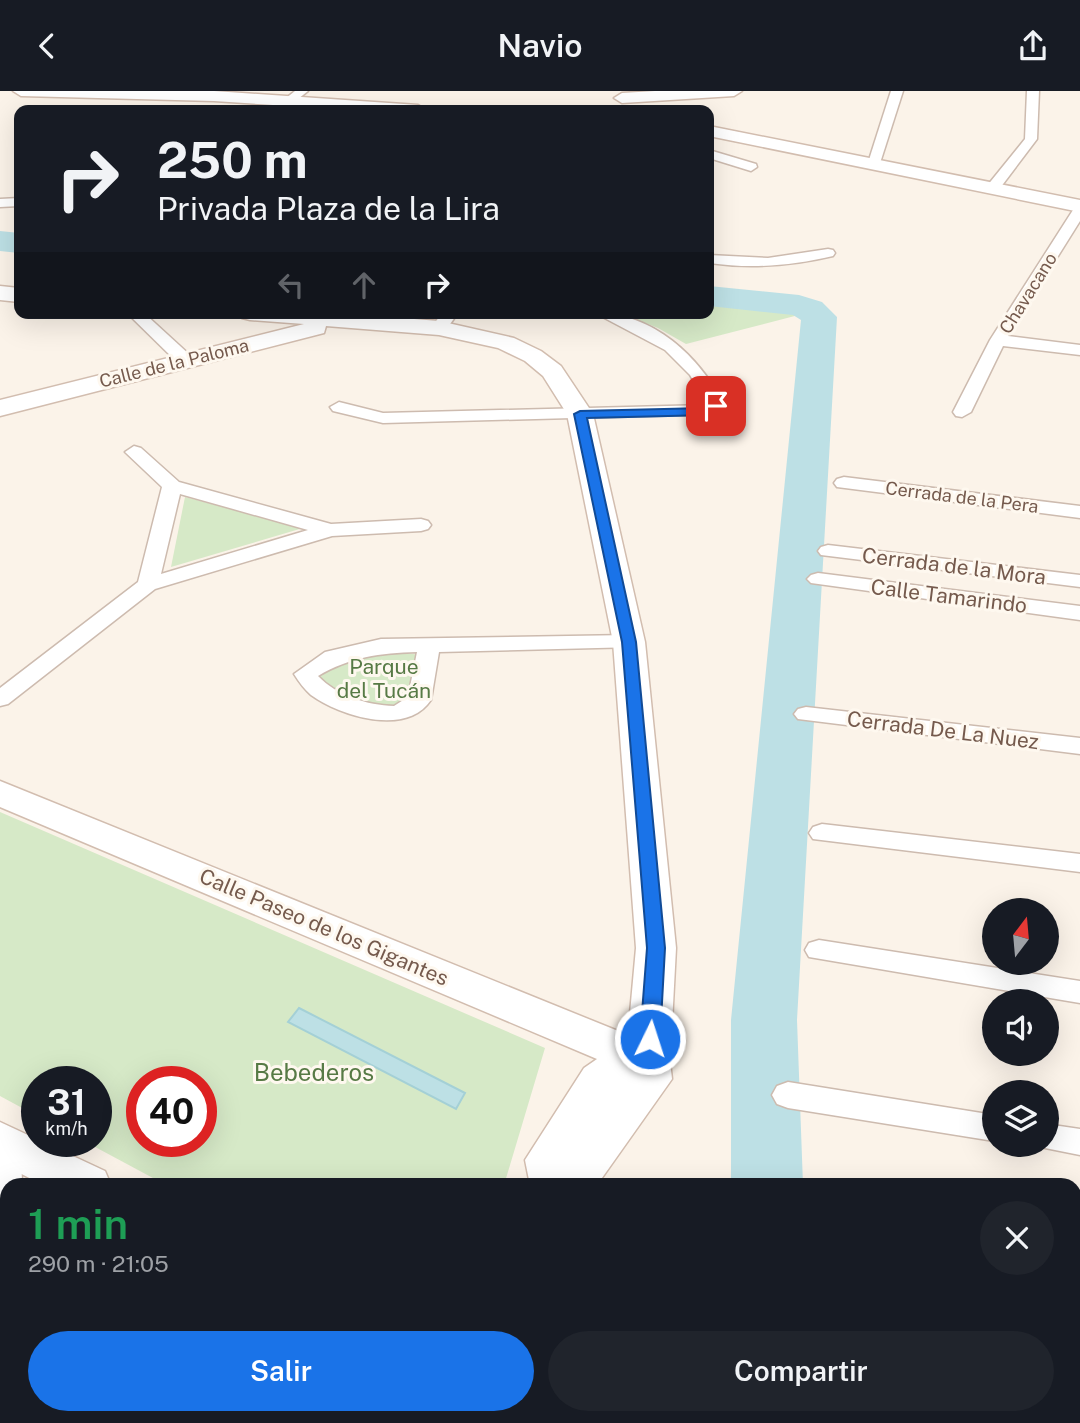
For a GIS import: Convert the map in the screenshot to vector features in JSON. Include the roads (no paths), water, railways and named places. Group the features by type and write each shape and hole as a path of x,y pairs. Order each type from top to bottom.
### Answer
{"street":[{"path":"21,91 295,96 321,105"},
{"path":"620,99 734,91"},
{"path":"874,163 897,91"},
{"path":"992,189 1031,139 1032,91"},
{"path":"714,134 874,163 1076,207"},
{"path":"714,156 751,167"},
{"name":"Chavacano","path":"962,412 998,340 1076,207"},
{"path":"714,259 795,262 828,253"},
{"path":"141,319 185,360"},
{"path":"334,319 445,321 506,343 533,356 552,371 580,414 629,642 656,948 648,1062 625,1063 600,1081 548,1160 552,1178"},
{"path":"339,407 383,418 709,412 716,406 709,390 695,372 659,336 618,319"},
{"name":"Calle de la Paloma","path":"0,408 348,320"},
{"name":"Chavacano","path":"998,340 1080,350"},
{"path":"134,452 172,486 330,530"},
{"name":"Cerrada de la Pera","path":"844,483 1080,512"},
{"path":"148,585 172,486"},
{"path":"0,699 148,585 330,530 421,526"},
{"name":"Cerrada de la Mora","path":"828,551 1080,582"},
{"name":"Calle Tamarindo","path":"818,579 1080,613"},
{"path":"429,646 419,700 399,713 354,705 335,698 311,683 305,674 333,657 382,646 629,642"},
{"name":"Cerrada De La Nuez","path":"806,714 1080,745"},
{"name":"Calle Paseo de los Gigantes","path":"0,793 648,1062"},
{"path":"822,834 1080,863"},
{"path":"819,950 1080,992"},
{"path":"788,1095 982,1126"},
{"path":"1059,1139 1080,1142"},
{"path":"3,1178 2,1142 74,1178"}],"water":[{"path":"299,1008 465,1093 456,1109 288,1022"}],"waterway":[{"path":"0,241 14,242"},
{"path":"714,296 799,305 810,309 819,317 764,1020 767,1178"}],"park label":[{"name":"Parque del Tucán","path":"384,678"},
{"name":"Bebederos","path":"314,1072"}]}
